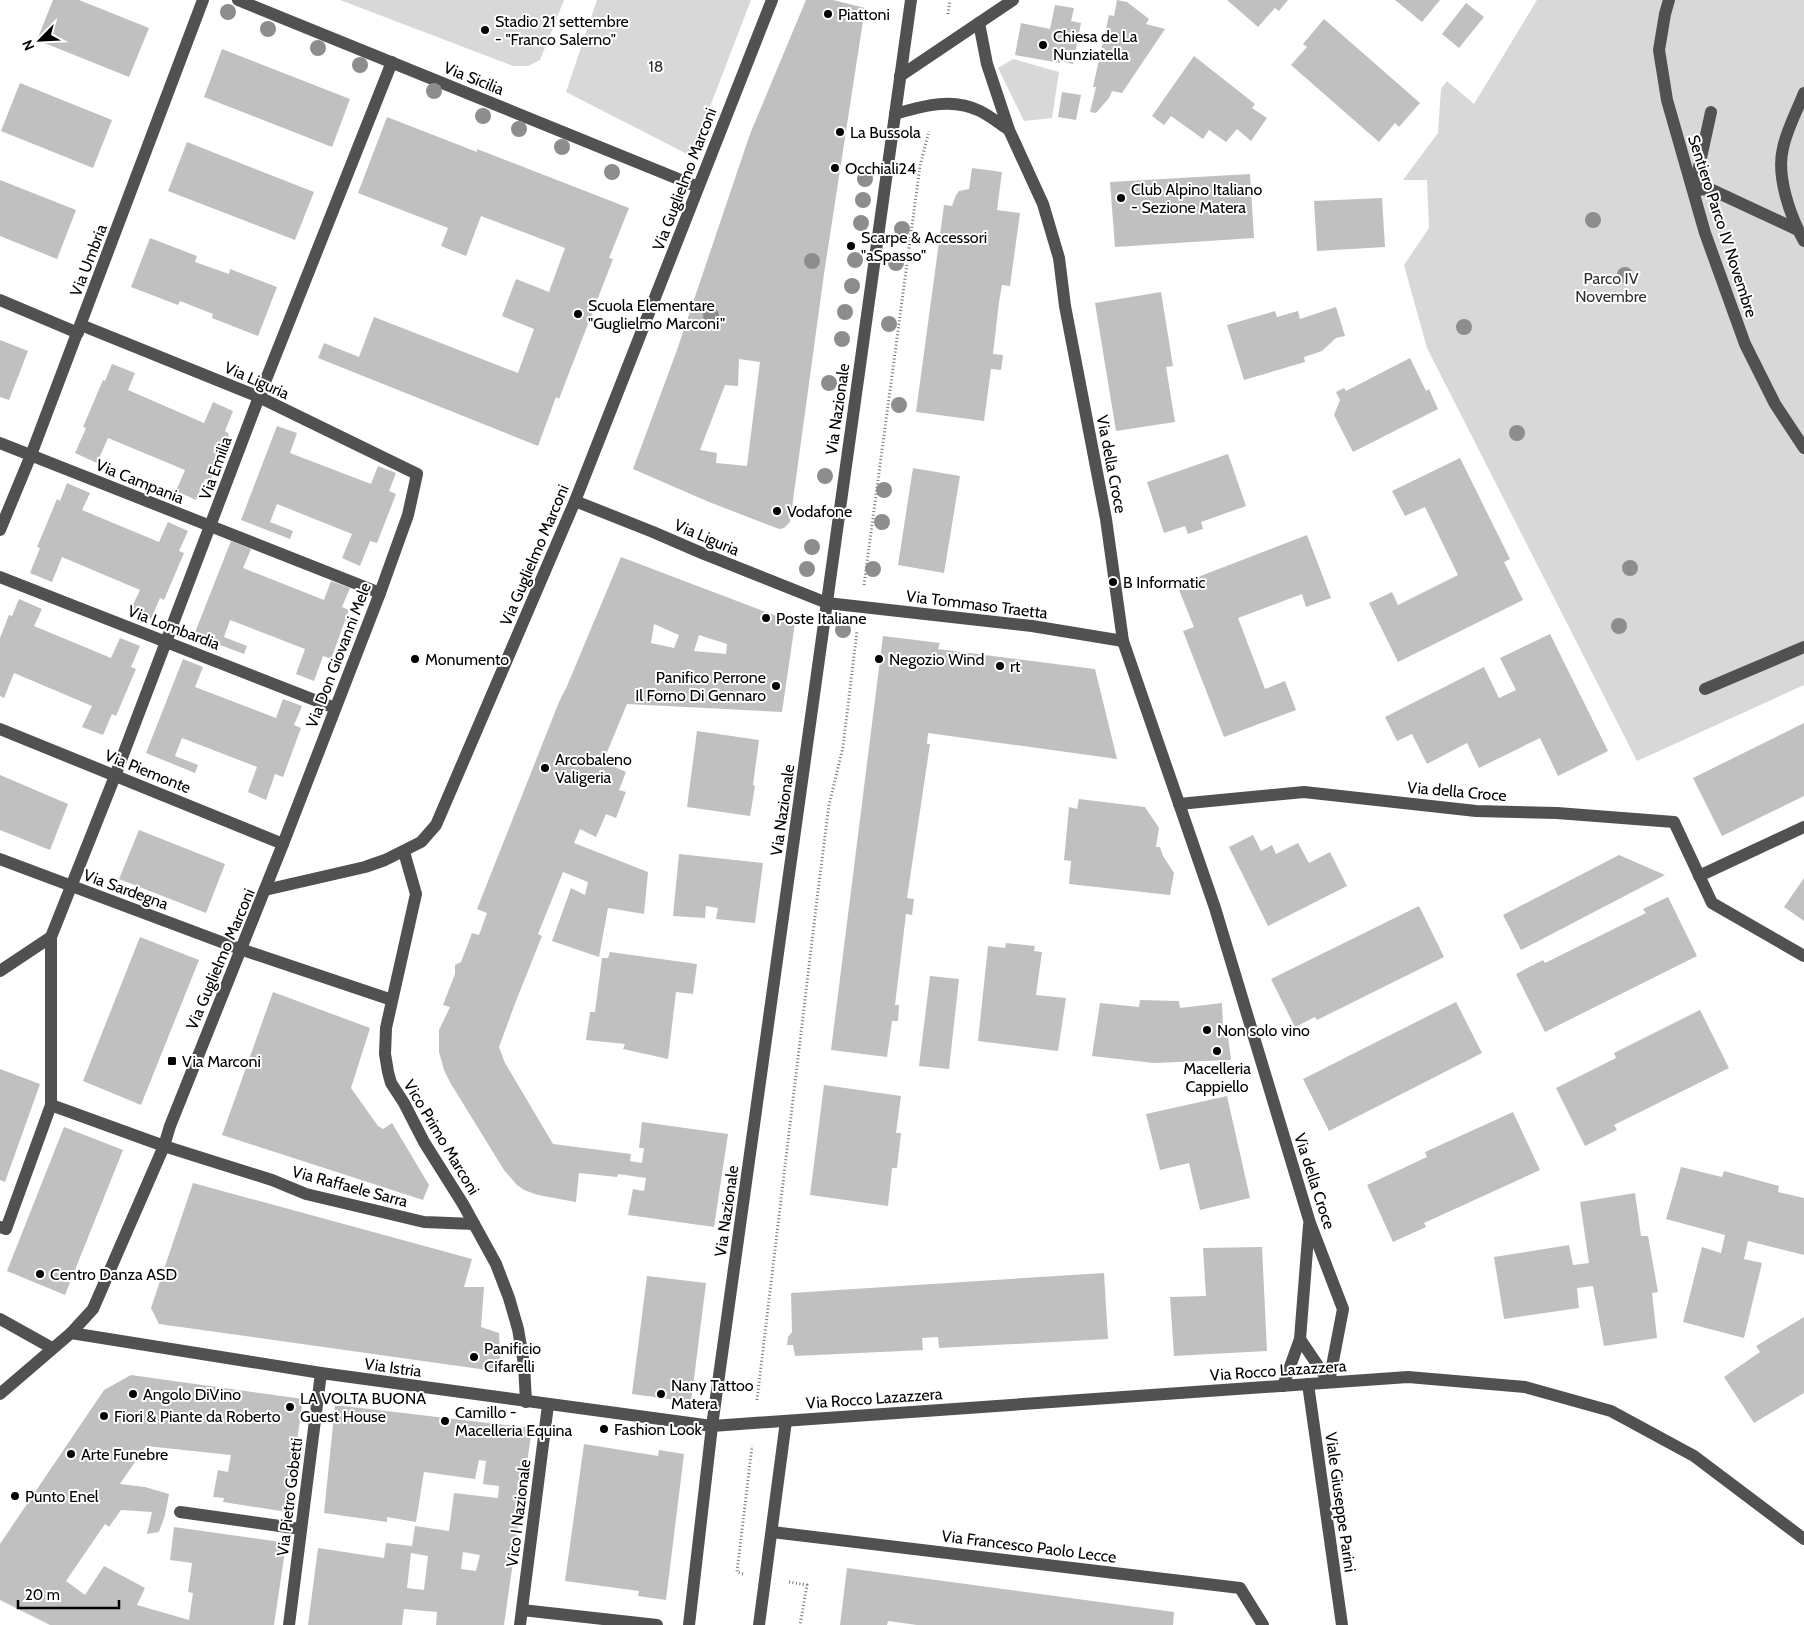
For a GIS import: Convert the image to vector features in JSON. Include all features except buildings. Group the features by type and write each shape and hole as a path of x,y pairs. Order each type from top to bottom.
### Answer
{"street":[{"name":"Via Umbria","path":"0,530 31,455 204,0"},
{"name":"Via Sicilia","path":"238,0 698,187"},
{"name":"Via Guglielmo Marconi","path":"0,1394 71,1333 93,1309 164,1146 170,1126 265,890 365,867 404,852 421,842 436,825 575,501 772,0"},
{"name":"Via Nazionale","path":"688,1625 712,1426 911,0"},
{"path":"900,76 1013,0"},
{"name":"Sentiero Parco IV Novembre","path":"1669,0 1659,50 1667,100 1705,233 1745,344 1775,404 1804,448"},
{"name":"Via della Croce","path":"979,23 987,64 1009,130 1044,204 1059,258 1065,306 1106,519 1123,642 1215,908 1310,1223 1343,1309 1329,1382"},
{"name":"Via Emilia","path":"51,937 115,776 259,397 392,62"},
{"path":"1801,235 1788,203 1782,177 1782,148 1804,93"},
{"path":"895,114 926,104 956,103 979,110 1009,130"},
{"path":"1711,112 1694,190 1710,189 1801,235"},
{"name":"Via Liguria","path":"0,300 259,397 417,474"},
{"name":"Via Campania","path":"0,443 380,593"},
{"name":"Via Don Giovanni Mele","path":"265,890 380,593 408,515 417,474"},
{"name":"Via Liguria","path":"575,501 827,603"},
{"name":"Via Lombardia","path":"0,577 335,708"},
{"name":"Via Tommaso Traetta","path":"827,603 1032,626 1123,642"},
{"path":"1706,690 1804,647"},
{"name":"Via Piemonte","path":"0,729 283,844"},
{"name":"Via della Croce","path":"1179,804 1304,792 1476,811 1557,813 1674,822 1712,903 1804,956"},
{"path":"1699,876 1804,826"},
{"name":"Vico Primo Marconi","path":"404,852 416,894 392,1000 385,1042 385,1054 391,1083 496,1264 518,1329 524,1364 526,1402"},
{"name":"Via Sardegna","path":"0,859 240,949 392,1000"},
{"path":"0,970 51,937"},
{"path":"0,1226 6,1229 52,1105 51,937"},
{"name":"Via Raffaele Sarra","path":"52,1105 164,1146 272,1180 306,1194 424,1222 474,1224"},
{"path":"1283,1386 1300,1339 1310,1223"},
{"path":"0,1319 52,1348"},
{"name":"Via Istria","path":"71,1333 321,1374 712,1426"},
{"path":"1300,1339 1329,1382"},
{"name":"Via Pietro Gobetti","path":"289,1625 321,1374"},
{"name":"Via Rocco Lazazzera","path":"712,1426 1408,1377 1525,1387 1611,1410 1694,1456 1804,1539"},
{"name":"Viale Giuseppe Parini","path":"1308,1384 1342,1625"},
{"name":"Vico I Nazionale","path":"520,1625 548,1405"},
{"path":"759,1625 786,1421"},
{"path":"180,1512 301,1529"},
{"name":"Via Francesco Paolo Lecce","path":"772,1532 1240,1588 1262,1625"},
{"path":"522,1610 657,1625"}],"path":[{"path":"945,46 950,0"},
{"path":"754,1423 826,824 843,747 920,166 935,104"},
{"path":"800,1625 807,1585"}],"green space":[{"name":"Stadio 21 settembre - \"Franco Salerno\"","path":"340,0 564,0 540,60 528,66 513,66"},
{"name":"18","path":"597,0 751,0 691,156 566,92"},
{"name":"Parco IV Novembre","path":"1537,0 1804,0 1804,685 1637,761 1427,348 1404,265 1429,228 1427,180 1403,180 1438,133 1441,89 1447,81 1474,104"},
{"path":"1013,59 1059,72 1052,118 1024,121 998,68"}],"place":[{"name":"Piattoni","path":"828,14"},
{"name":"Stadio 21 settembre - \"Franco Salerno\"","path":"485,30"},
{"name":"Chiesa de La Nunziatella","path":"1043,45"},
{"name":"La Bussola","path":"840,132"},
{"name":"Occhiali24","path":"835,168"},
{"name":"Club Alpino Italiano - Sezione Matera","path":"1121,198"},
{"name":"Scarpe & Accessori \"aSpasso\"","path":"851,246"},
{"name":"Scuola Elementare \"Guglielmo Marconi\"","path":"578,314"},
{"name":"Vodafone","path":"777,511"},
{"name":"B Informatic","path":"1113,582"},
{"name":"Poste Italiane","path":"766,618"},
{"name":"Monumento","path":"415,659"},
{"name":"Negozio Wind","path":"879,659"},
{"name":"rt","path":"1000,666"},
{"name":"Panifico Perrone Il Forno Di Gennaro","path":"776,686"},
{"name":"Arcobaleno Valigeria","path":"545,768"},
{"name":"Non solo vino","path":"1207,1030"},
{"name":"Macelleria Cappiello","path":"1217,1051"},
{"name":"Via Marconi","path":"172,1061"},
{"name":"Centro Danza ASD","path":"40,1274"},
{"name":"Panificio Cifarelli","path":"474,1357"},
{"name":"Angolo DiVino","path":"133,1394"},
{"name":"Nany Tattoo Matera","path":"661,1394"},
{"name":"LA VOLTA BUONA Guest House","path":"290,1407"},
{"name":"Fiori & Piante da Roberto","path":"104,1416"},
{"name":"Camillo - Macelleria Equina","path":"445,1421"},
{"name":"Fashion Look","path":"604,1429"},
{"name":"Arte Funebre","path":"71,1454"},
{"name":"Punto Enel","path":"15,1496"}]}
